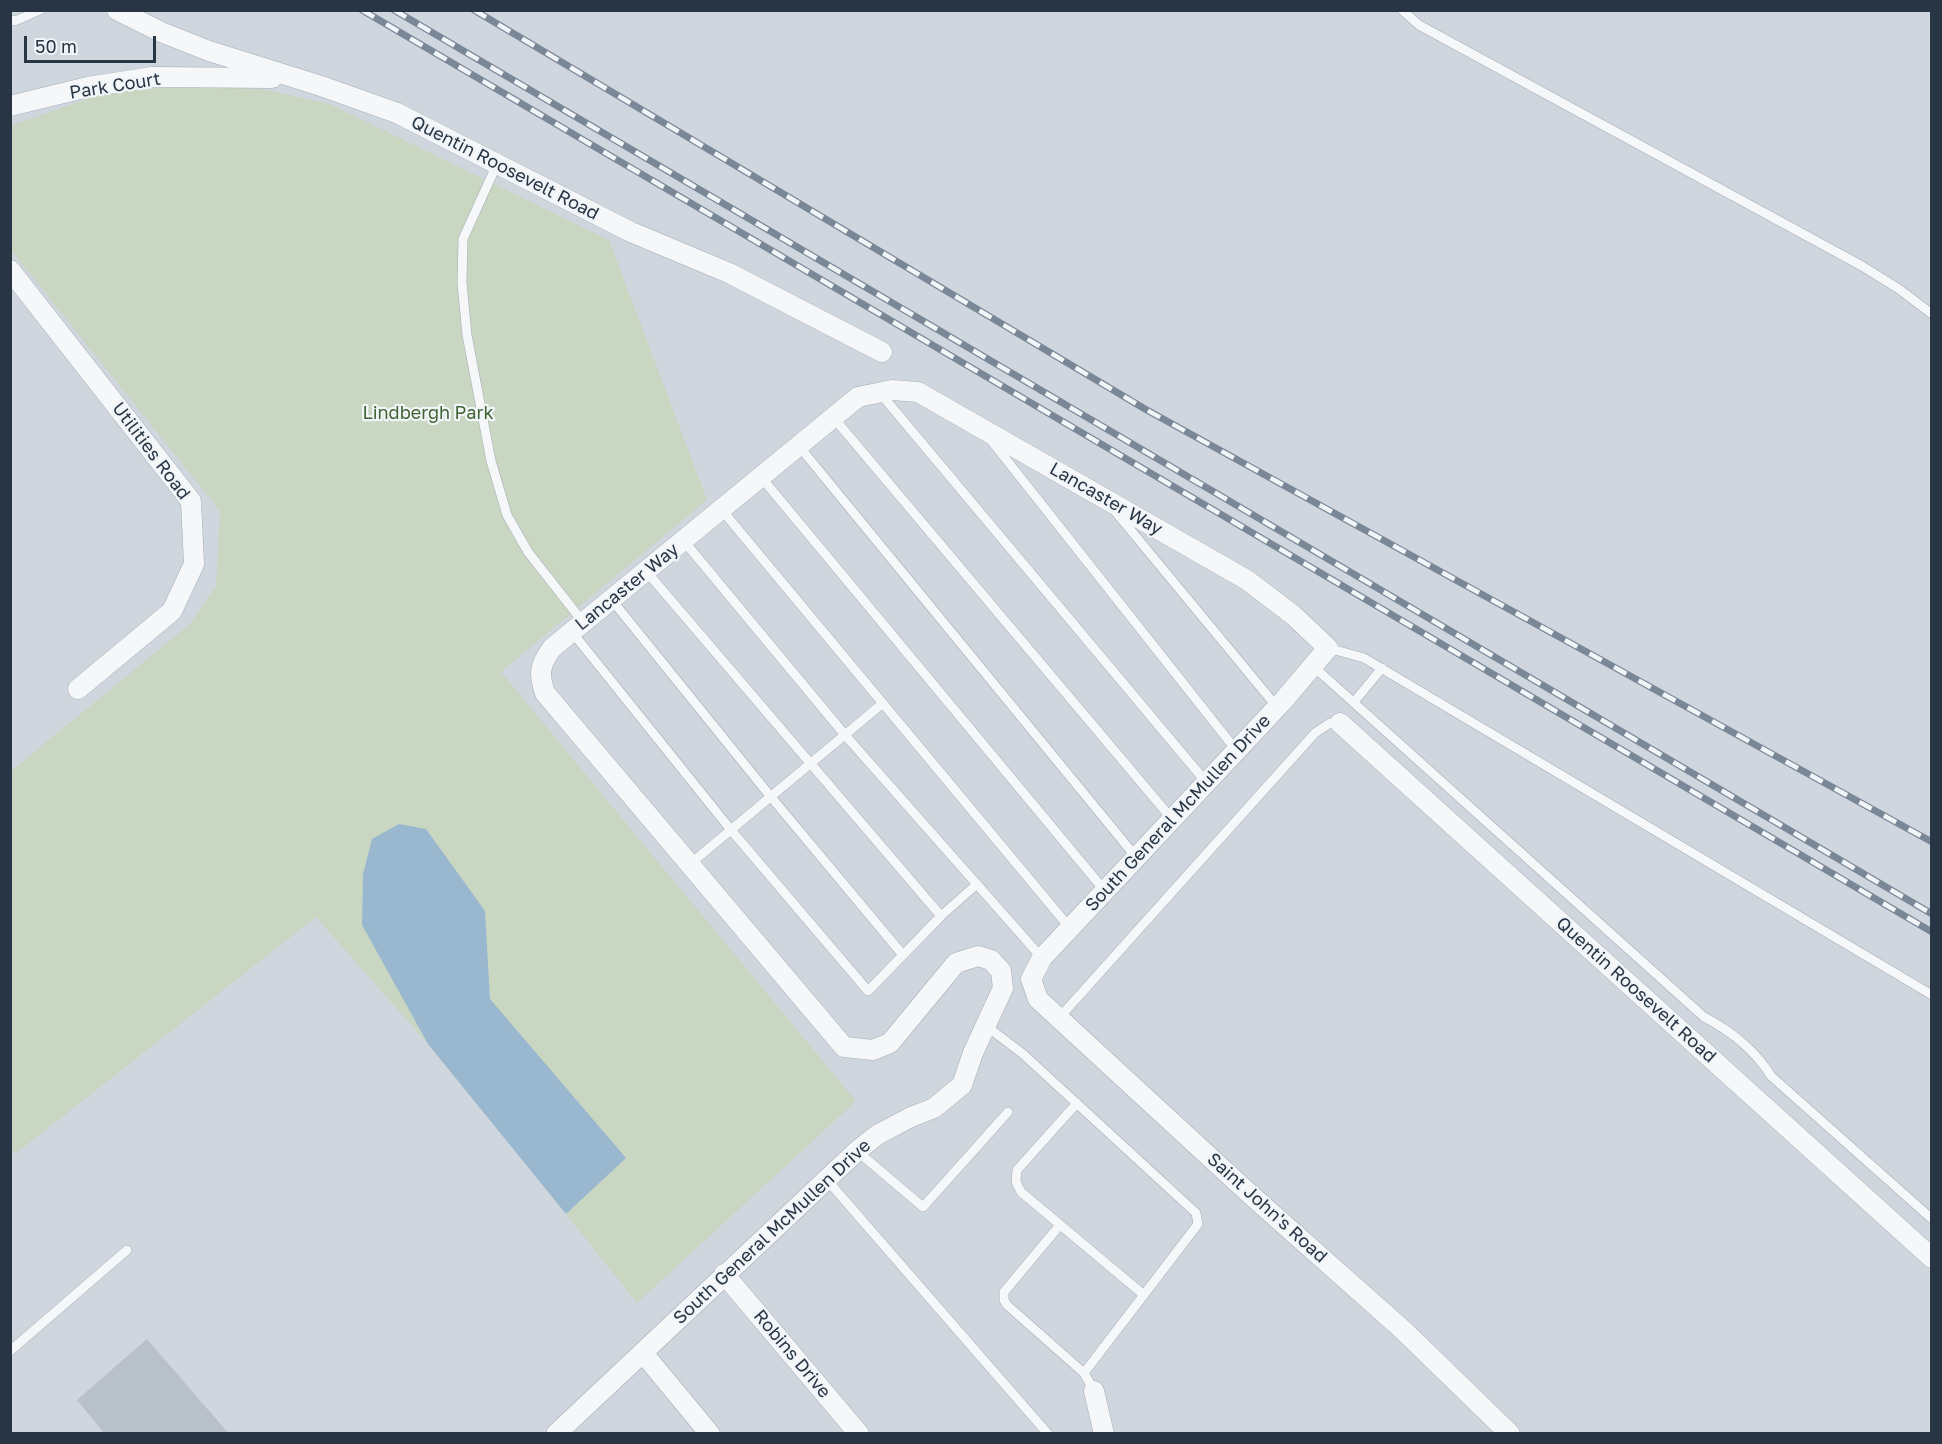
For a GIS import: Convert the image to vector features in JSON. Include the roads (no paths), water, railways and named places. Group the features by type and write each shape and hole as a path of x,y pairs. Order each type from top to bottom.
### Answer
{"street":[{"name":"Quentin Roosevelt Road","path":"117,10 161,32 209,51 377,104 631,232 729,273 882,352"},
{"name":"Park Court","path":"10,106 88,87 152,77 293,78"},
{"name":"Utilities Road","path":"10,270 191,501 194,564 172,611 78,688"},
{"name":"Lancaster Way","path":"997,1004 1003,988 1001,971 991,960 978,956 956,963 890,1043 873,1050 844,1047 545,693 541,681 542,663 552,648 858,397 892,390 918,393 1247,580 1293,615 1328,648"},
{"name":"South General McMullen Drive","path":"1031,979 1042,958 1277,707 1328,648"},
{"name":"Quentin Roosevelt Road","path":"1340,723 1932,1258"},
{"name":"Saint John's Road","path":"1031,979 1038,999 1403,1330 1510,1434"},
{"name":"South General McMullen Drive","path":"556,1434 857,1151 877,1135 934,1107 962,1085 972,1053 997,1004"},
{"name":"Robins Drive","path":"724,1274 859,1434"},
{"path":"643,1353 710,1434"},
{"path":"1094,1391 1104,1434"}],"lane":[{"path":"10,20 15,21 40,10"},
{"path":"1402,10 1419,25 1862,266 1899,289 1932,314"},
{"path":"497,164 464,239 462,284 467,335 491,461 507,515 528,552 577,627 731,830 868,991 941,916 977,884"},
{"path":"879,392 1206,782"},
{"path":"833,417 1172,819"},
{"path":"982,428 1236,750"},
{"path":"798,445 1136,857"},
{"path":"760,477 1105,891"},
{"path":"1104,498 1277,707"},
{"path":"721,509 1070,928"},
{"path":"683,540 844,735 1042,958"},
{"path":"646,571 941,916"},
{"path":"611,599 903,955"},
{"path":"1328,648 1364,657 1932,995"},
{"path":"1313,666 1704,1017 1723,1027 1760,1059 1771,1076 1932,1219"},
{"path":"1354,702 1382,668"},
{"path":"690,864 883,704"},
{"path":"1059,1018 1315,732 1330,723 1340,723"},
{"path":"985,1025 1023,1054 1077,1102 1196,1213 1198,1224 1084,1373"},
{"path":"1077,1102 1017,1170 1016,1182 1021,1192 1144,1295"},
{"path":"857,1151 923,1207 1008,1112"},
{"path":"827,1180 1048,1434"},
{"path":"1060,1225 1004,1292 1004,1300 1084,1373 1094,1391"},
{"path":"10,1351 127,1250"}],"water":[{"path":"399,824 426,829 485,911 490,999 626,1158 566,1214 428,1044 362,925 363,874 372,839"}],"railway":[{"path":"362,10 1932,932"},
{"path":"394,10 1932,914"},
{"path":"474,10 1145,409 1932,842"}],"park label":[{"name":"Lindbergh Park","path":"428,413"}]}
